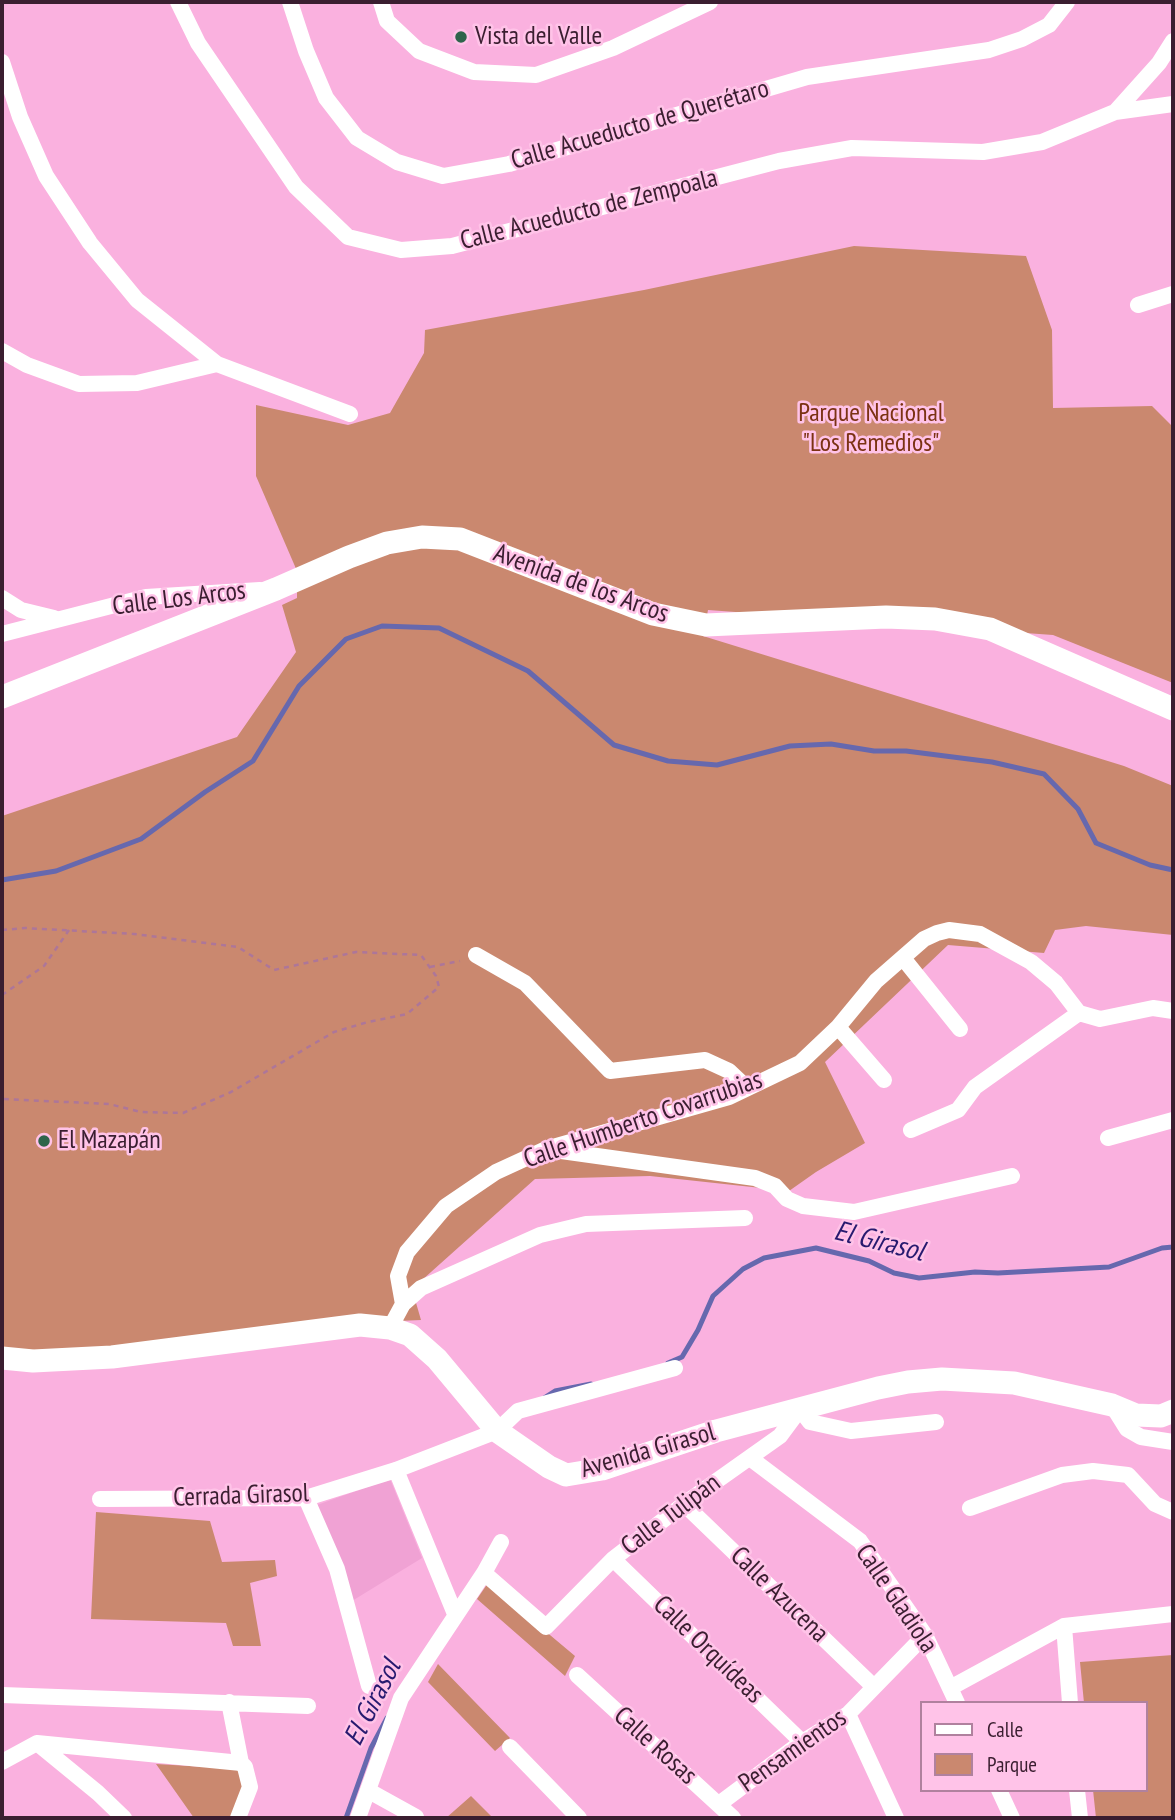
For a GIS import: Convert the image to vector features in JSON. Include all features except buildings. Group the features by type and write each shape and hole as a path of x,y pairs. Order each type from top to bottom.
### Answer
{"street":[{"name":"Calle Acueducto de Zempoala","path":"178,2 198,43 296,187 348,237 401,250 452,246 779,161 852,148 983,152 1042,142 1115,112"},
{"name":"Calle Acueducto de Querétaro","path":"290,2 306,51 326,97 357,138 397,162 443,176 509,164 807,77 989,50 1022,40 1049,25 1067,2"},
{"path":"381,2 387,21 419,51 474,72 536,75 613,48 710,2"},
{"path":"1115,112 1159,63 1173,41"},
{"path":"2,62 20,117 46,176 90,243 137,300 217,364 350,414"},
{"path":"1115,112 1173,104"},
{"path":"1138,305 1173,294"},
{"path":"2,351 27,365 79,384 137,383 217,364"},
{"name":"Avenida de los Arcos","path":"2,697 387,543 422,537 460,539 653,614 706,625 886,617 935,619 990,629 1173,709"},
{"name":"Calle Los Arcos","path":"2,634 146,597 276,589"},
{"path":"2,598 21,610 56,619"},
{"name":"Calle Humberto Covarrubias","path":"402,1304 398,1276 407,1252 446,1206 496,1172 546,1149 729,1097 800,1063 838,1027 876,981 924,939 937,933 949,930 980,934 1031,962 1056,983 1079,1013"},
{"path":"476,956 525,983 610,1071 705,1060 729,1071 747,1088"},
{"path":"903,958 960,1029"},
{"path":"911,1130 958,1110 975,1087 1079,1013 1100,1019 1153,1008 1173,1010"},
{"path":"838,1027 884,1080"},
{"path":"1108,1138 1173,1120"},
{"path":"546,1149 755,1178 775,1186 787,1199 803,1206 854,1212 1012,1176"},
{"path":"390,1328 402,1304 421,1289 540,1235 586,1224 745,1218"},
{"name":"Avenida Girasol","path":"2,1358 33,1361 113,1357 360,1325 390,1328 410,1335 438,1359 497,1430 566,1475 602,1469 716,1431 878,1388 942,1379 1014,1383 1112,1405 1136,1415 1161,1416 1173,1411"},
{"path":"497,1430 517,1411 675,1368"},
{"path":"1112,1405 1127,1429 1141,1437 1173,1442"},
{"path":"800,1409 810,1422 851,1431 936,1422"},
{"name":"Calle Tulipán","path":"484,1573 546,1627 613,1559 684,1504 780,1436 800,1409"},
{"name":"Cerrada Girasol","path":"100,1499 306,1498 396,1470 497,1430"},
{"name":"Calle Gladiola","path":"750,1458 860,1541 925,1635 954,1695"},
{"path":"396,1470 454,1614"},
{"path":"970,1508 1062,1475 1093,1471 1128,1475 1154,1504 1173,1513"},
{"path":"306,1498 337,1569 369,1686"},
{"name":"Calle Azucena","path":"684,1504 873,1686"},
{"path":"358,1818 401,1698 454,1614 484,1573 501,1542"},
{"name":"Calle Orquídeas","path":"613,1559 802,1742"},
{"path":"954,1695 1064,1626 1173,1614"},
{"path":"1064,1626 1070,1701"},
{"name":"Pensamientos","path":"719,1804 802,1742 848,1714 925,1635"},
{"name":"Calle Rosas","path":"577,1675 733,1818"},
{"path":"2,1695 308,1706"},
{"path":"229,1702 241,1763 245,1767 250,1787 238,1818"},
{"path":"848,1714 895,1818"},
{"path":"2,1762 37,1743 241,1763"},
{"path":"37,1743 124,1818"},
{"path":"510,1748 579,1818"},
{"path":"369,1791 416,1817"},
{"path":"1000,1792 1012,1818"},
{"path":"1077,1792 1080,1818"}],"path":[{"path":"2,930 25,928 134,934 238,947 274,970 356,952 421,955 436,976 439,987 407,1014 368,1021 334,1032 230,1093 183,1113 141,1112 109,1104 2,1099"},
{"path":"2,995 44,966 69,930"},
{"path":"430,967 476,956"}],"shaded area":[{"path":"390,1479 422,1558 352,1601 317,1505"}],"green space":[{"name":"Parque Nacional \"Los Remedios\"","path":"854,246 1026,256 1052,330 1053,408 1152,406 1173,427 1173,683 1053,635 708,610 703,636 1124,766 1173,786 1173,935 1086,926 1055,930 1044,953 948,945 825,1062 865,1143 789,1191 650,1176 535,1179 412,1289 421,1320 331,1324 129,1347 25,1352 2,1350 2,816 237,737 296,652 282,605 297,598 297,571 256,476 256,405 348,425 390,413 424,353 425,330 644,290"},
{"path":"96,1512 210,1521 222,1562 275,1560 277,1576 250,1583 261,1646 233,1646 226,1623 91,1619"},
{"path":"488,1583 575,1656 565,1676 477,1599"},
{"path":"1173,1655 1173,1818 1096,1818 1093,1792 1147,1792 1147,1701 1084,1701 1080,1662"},
{"path":"438,1664 510,1738 495,1751 428,1682"},
{"path":"156,1764 240,1769 247,1786 236,1818 194,1818"},
{"path":"471,1796 493,1818 446,1818"}],"waterway":[{"path":"2,880 56,871 141,839 253,761 299,686 346,639 382,626 439,628 528,671 614,745 668,761 717,765 790,746 831,744 874,751 906,751 992,762 1044,774 1078,809 1096,843 1150,865 1173,870"},
{"name":"El Girasol","path":"668,1363 682,1357 713,1296 743,1269 764,1258 816,1248 869,1261 894,1273 919,1278 975,1272 1109,1267 1162,1248 1173,1247"},
{"name":"El Girasol","path":"544,1398 555,1391 591,1384"},
{"name":"El Girasol","path":"346,1818 371,1748 387,1718"}],"place":[{"name":"Vista del Valle","path":"461,37"},
{"name":"El Mazapán","path":"44,1141"}]}
